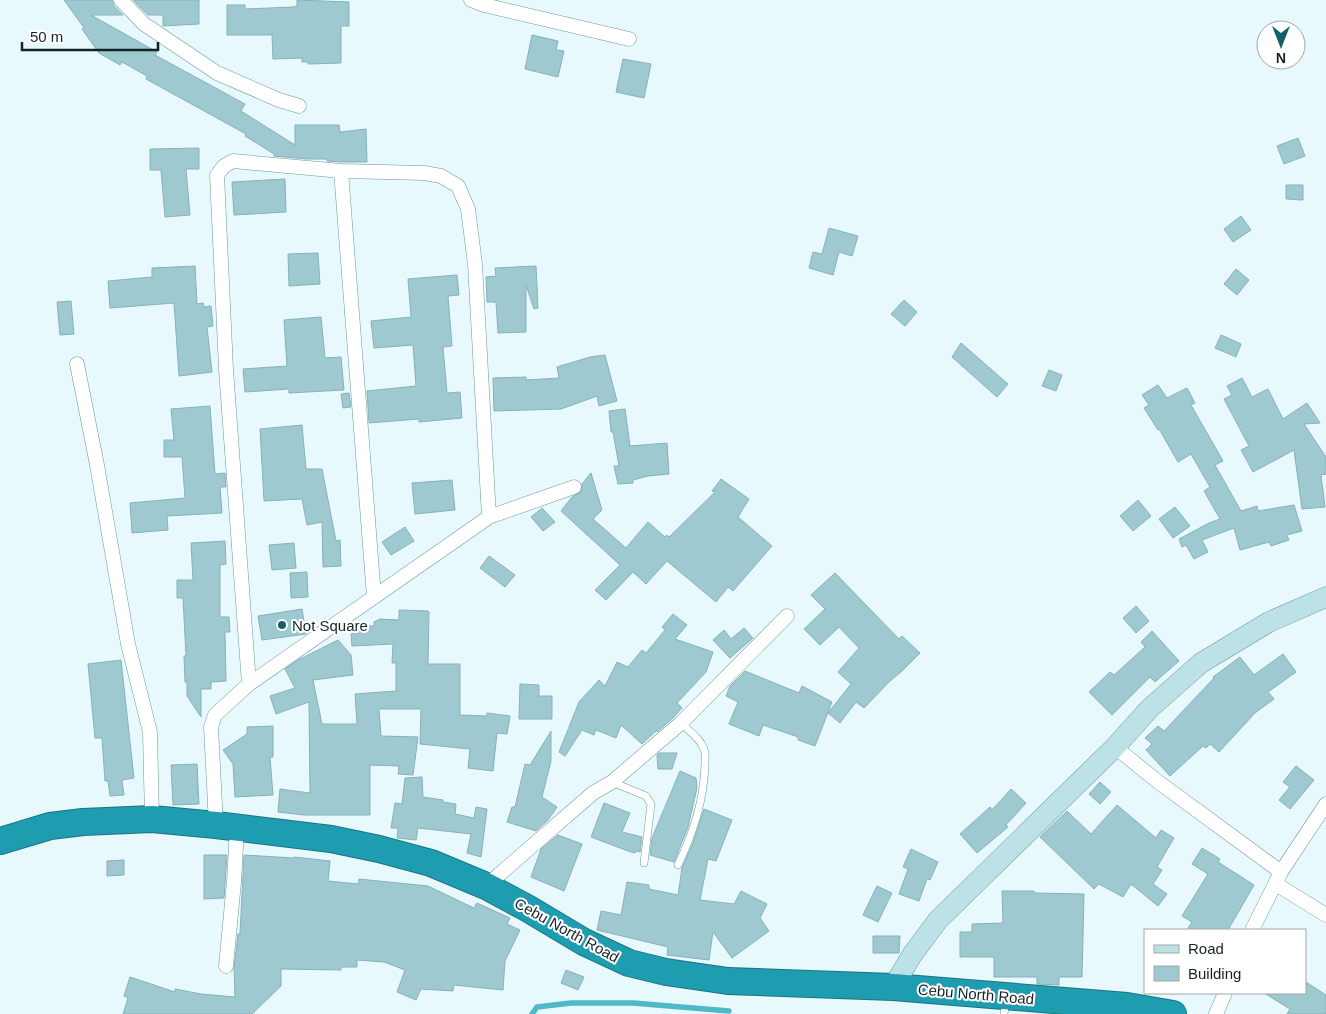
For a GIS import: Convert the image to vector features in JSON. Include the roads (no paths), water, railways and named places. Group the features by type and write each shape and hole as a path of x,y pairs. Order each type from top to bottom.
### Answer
{"highway":[{"name":"Cebu North Road","path":"0,841 50,826 83,822 152,820 226,826 331,839 431,863 486,886 584,942 629,964 666,972 728,981 893,987 1006,1005 1036,1003 1107,1009 1127,1006 1174,1014"}],"street":[{"path":"121,0 144,24 217,73 279,100 299,106"},
{"path":"470,0 484,5 629,39"},
{"path":"249,684 226,369 217,175 224,166 233,160 342,171 424,173 441,176 458,186 468,209 474,264 489,517"},
{"path":"342,171 374,596"},
{"path":"77,364 97,465 128,644 150,732 152,820"},
{"path":"226,966 234,882 211,727 215,715 249,684 489,517 574,487"},
{"path":"893,987 912,955 938,920 1115,748 1150,708 1201,663 1269,622 1326,597"},
{"path":"486,886 592,793 612,782 681,723 787,616"},
{"path":"1115,748 1326,915"},
{"path":"1253,929 1279,878 1326,804"},
{"path":"1216,1014 1225,994"}],"lane":[{"path":"678,865 691,837 700,809 705,776 706,751 698,739 681,723"},
{"path":"612,782 646,796 651,804 644,863"}],"waterway":[{"path":"532,1014 537,1007 571,1003 633,1003 729,1011"}],"place":[{"name":"Not Square","path":"282,625"}]}
